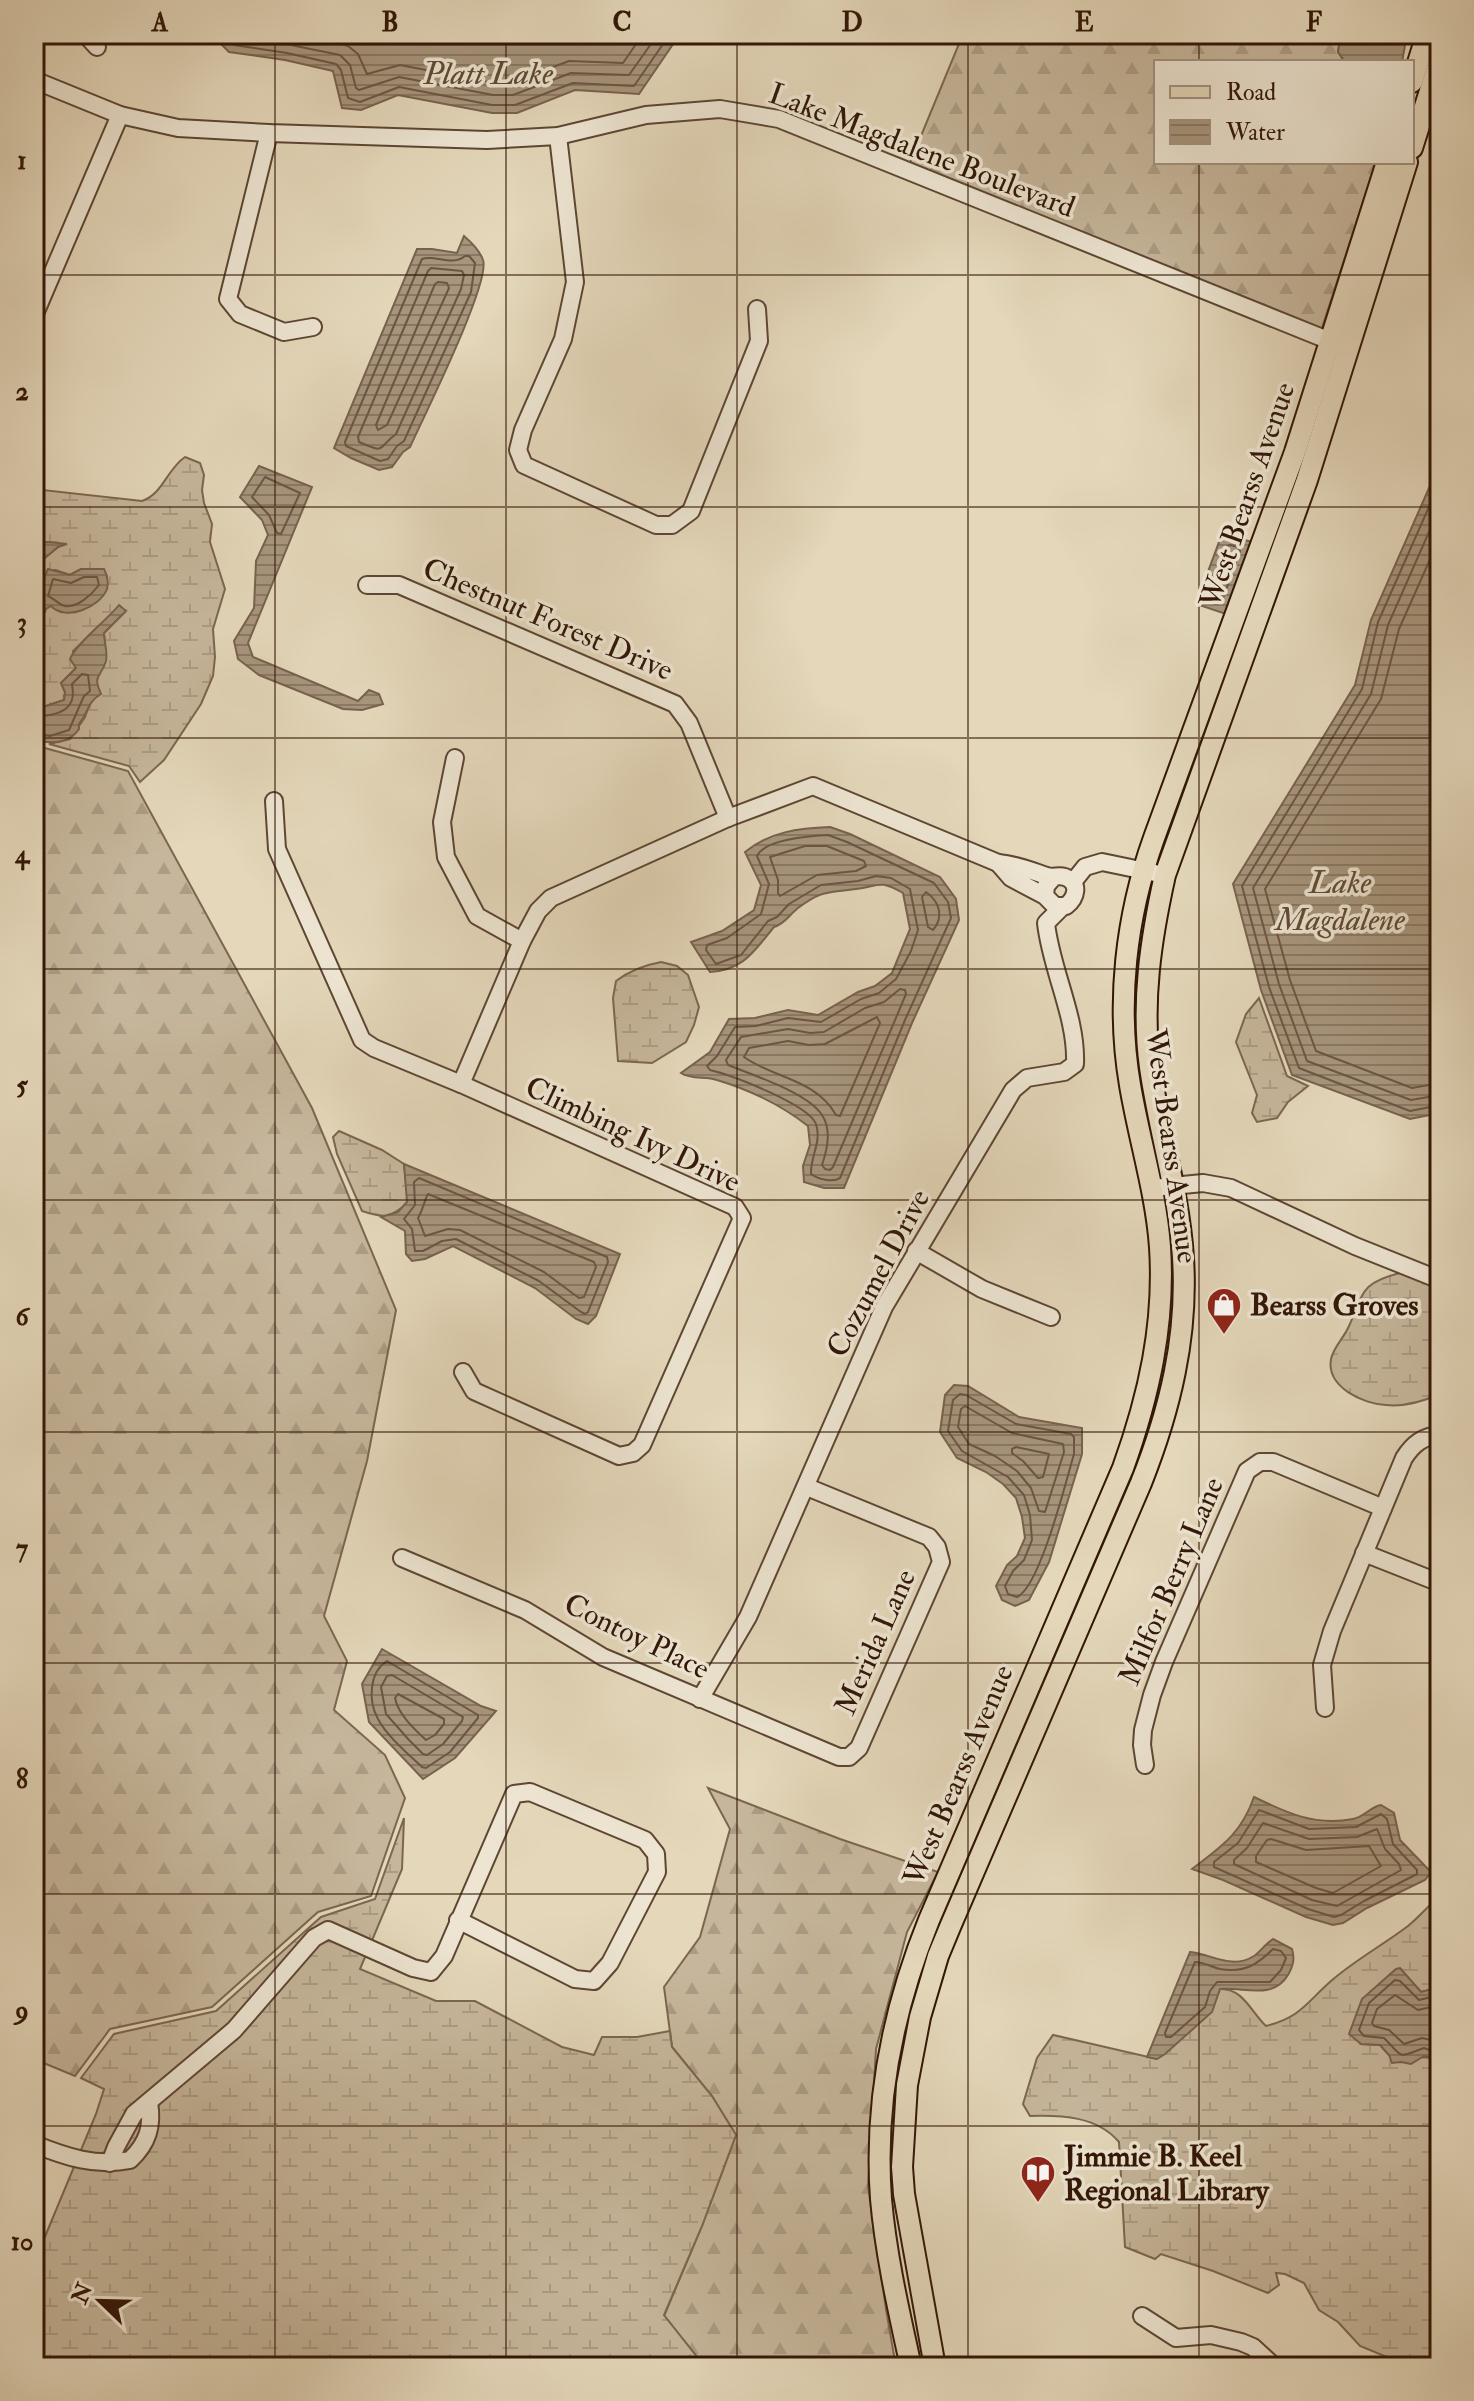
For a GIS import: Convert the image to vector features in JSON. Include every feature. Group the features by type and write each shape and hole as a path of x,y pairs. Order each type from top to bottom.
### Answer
{"main road":[{"path":"1414,76 1427,34"},
{"path":"1414,142 1440,59"},
{"name":"West Bearss Avenue","path":"935,2367 904,2194 902,2167 904,2114 914,2040 944,1942 1141,1483 1162,1427 1175,1375 1183,1307 1183,1260 1174,1185 1150,1066 1147,1035 1148,973 1154,924 1165,875 1307,480 1386,164"},
{"name":"West Bearss Avenue","path":"911,2367 888,2251 881,2197 880,2132 896,2019 929,1920 1123,1468 1144,1406 1156,1348 1160,1246 1152,1189 1130,1086 1125,1040 1126,973 1132,917 1142,871 1406,164"},
{"path":"881,2197 890,2212 904,2293 923,2307"}],"street":[{"path":"85,34 97,47"},
{"name":"Lake Magdalene Boulevard","path":"34,80 120,115 178,128 269,133 487,140 558,136 646,115 720,109 779,119 1340,345"},
{"path":"34,316 120,115"},
{"path":"269,133 228,299 240,314 284,332 313,327"},
{"path":"558,136 575,282 563,339 523,430 518,450 524,465 656,525 672,525 691,511 759,341 757,309"},
{"name":"Chestnut Forest Drive","path":"367,585 399,585 675,704 689,723 728,818"},
{"path":"455,758 442,822 446,857 477,916 522,941"},
{"path":"461,1084 522,941 538,911 551,898 728,818 813,786 998,863 1017,865 1053,878 1066,877 1073,882 1076,892 1074,899 1061,908 1052,905 1045,896 1011,878 998,863"},
{"name":"Climbing Ivy Drive","path":"274,801 277,849 362,1040 735,1207 742,1218 642,1445 633,1453 619,1456 474,1391 463,1372"},
{"path":"1073,882 1085,867 1102,862 1165,875"},
{"path":"1045,896 1046,886 1053,878"},
{"name":"Cozumel Drive","path":"700,1699 748,1617 884,1307 916,1251 1013,1090 1027,1078 1064,1072 1075,1064 1075,1044 1049,947 1046,923 1061,908"},
{"path":"1152,1189 1203,1183 1231,1188 1355,1246 1440,1280"},
{"path":"916,1251 982,1289 1051,1317"},
{"path":"1325,1708 1321,1679 1325,1652 1340,1608 1410,1449 1419,1441 1440,1435"},
{"name":"Milfor Berry Lane","path":"1145,1765 1143,1730 1152,1695 1247,1471 1260,1462 1273,1462 1383,1508"},
{"name":"Merida Lane","path":"807,1487 929,1537 937,1547 941,1562 859,1748 849,1757"},
{"path":"1364,1553 1440,1583"},
{"name":"Contoy Place","path":"402,1558 525,1610 603,1657 839,1757 849,1757"},
{"path":"110,2163 134,2114 234,2030 314,1938 328,1930 413,1968 431,1972 444,1956 458,1920 514,1794 530,1792 645,1840 656,1854 657,1872 610,1963 594,1981 575,1979 458,1920"},
{"path":"34,2144 63,2156 93,2162 130,2160 148,2139 149,2102"},
{"path":"1142,2316 1176,2338 1211,2335 1241,2342 1253,2347 1275,2367"}],"green space":[{"path":"963,34 1341,34 1338,52 1344,60 1154,60 1154,164 1375,164 1321,331 909,165"},
{"path":"185,457 200,463 204,475 204,503 212,524 210,542 225,589 213,629 213,676 201,704 164,760 140,782 129,766 49,744 70,739 85,717 96,677 106,660 104,633 125,611 113,613 73,651 76,668 61,683 64,700 40,708 34,702 34,618 51,605 107,589 107,576 81,569 70,575 55,570 34,595 34,567 58,547 49,542 34,543 34,489 142,501 155,493"},
{"path":"34,745 128,771 312,1108 396,1310 367,1461 324,1616 347,1661 334,1710 385,1755 405,1798 371,1896 318,1912 212,2007 110,2029 75,2076 34,2059"},
{"path":"661,962 677,966 688,975 699,1007 694,1025 686,1042 652,1063 618,1061 613,998 616,981 637,969"},
{"path":"1259,998 1287,1076 1308,1086 1288,1102 1277,1118 1257,1122 1252,1113 1257,1095 1236,1042 1246,1014"},
{"path":"339,1131 382,1150 404,1164 408,1202 397,1212 386,1216 362,1211 337,1154 333,1137"},
{"path":"1400,1273 1440,1289 1440,1394 1407,1404 1377,1404 1357,1397 1340,1386 1331,1369 1331,1359 1365,1291 1377,1281"},
{"path":"708,1788 840,1839 938,1872 907,1932 876,2049 868,2186 896,2367 705,2367 664,2316 736,2135 712,2096 672,2047 664,1987 700,1937 730,1829"},
{"path":"404,1818 402,1869 360,1969 436,2001 475,2001 562,2047 594,2055 602,2037 637,2037 670,2031 672,2047 712,2096 736,2135 664,2315 705,2367 34,2367 34,2263 104,2089 81,2078 114,2034 216,2011 321,1917 375,1899"},
{"path":"1440,1896 1440,1987 1421,1992 1400,1969 1361,2044 1380,2045 1389,2055 1433,2058 1440,2067 1440,2367 1411,2367 1360,2346 1338,2322 1319,2310 1304,2283 1285,2274 1276,2273 1279,2285 1268,2293 1161,2254 1155,2259 1125,2247 1119,2142 1110,2133 1089,2122 1066,2117 1030,2116 1023,2104 1037,2058 1053,2035 1157,2059 1214,2004 1220,1989 1235,1992 1266,2026 1278,2022 1295,2014 1340,1973 1408,1926"}],"water":[{"name":"Platt Lake","path":"211,34 680,34 639,94 575,90 517,113 492,113 398,95 361,110 342,108 333,71 229,52"},
{"path":"1341,34 1407,34 1402,60 1344,60 1338,52"},
{"path":"464,236 482,257 483,273 467,321 410,447 392,467 379,470 351,458 334,448 417,249 457,253"},
{"name":"Lake Magdalene","path":"1440,463 1440,1113 1410,1119 1292,1075 1261,990 1233,884 1355,685 1371,620"},
{"path":"259,466 312,487 248,643 253,657 358,701 369,690 379,694 383,704 362,710 343,709 259,675 238,659 234,641 254,608 256,561 268,535 262,520 240,497"},
{"path":"1222,534 1252,542 1226,614 1196,604"},
{"path":"34,543 67,544 58,547 34,567"},
{"path":"48,569 70,575 81,569 104,569 107,589 90,607 65,613 51,606 43,616 34,618 34,595 40,589"},
{"path":"119,605 126,611 104,633 106,661 97,679 101,694 90,704 79,729 70,738 58,742 34,740 34,702 40,708 64,700 61,683 76,668 70,659 73,653"},
{"path":"830,827 940,877 956,899 959,920 912,1023 844,1188 824,1188 804,1182 803,1166 810,1145 808,1126 798,1118 741,1088 681,1073 710,1052 729,1019 755,1018 788,1010 818,1015 875,986 892,973 910,929 903,893 883,885 831,892 813,898 774,927 747,958 732,968 710,972 691,942 722,931 754,910 761,885 745,852 785,832"},
{"path":"404,1164 620,1254 596,1316 588,1324 576,1319 535,1288 453,1246 425,1259 412,1261 406,1254 405,1231 381,1217 398,1212 407,1202"},
{"path":"954,1385 968,1386 1019,1417 1082,1428 1082,1454 1049,1562 1029,1600 1015,1606 1002,1600 996,1586 1007,1565 1017,1556 1025,1538 1022,1517 1016,1498 1003,1484 957,1458 940,1432 945,1395"},
{"path":"382,1649 481,1706 496,1711 455,1758 423,1779 369,1722 362,1684"},
{"path":"1254,1797 1290,1813 1326,1821 1357,1818 1381,1805 1394,1813 1400,1840 1431,1872 1425,1880 1343,1923 1333,1925 1306,1917 1192,1869 1237,1830"},
{"path":"1273,1939 1292,1949 1293,1953 1291,1969 1282,1983 1258,1991 1220,1989 1212,2012 1165,2054 1157,2059 1147,2057 1190,1952 1238,1962 1254,1956"},
{"path":"1400,1968 1421,1992 1440,1987 1440,2067 1433,2058 1424,2056 1411,2064 1392,2063 1380,2045 1361,2044 1349,2034 1362,1999"}],"place":[{"name":"Bearss Groves","path":"1224,1336"},
{"name":"Jimmie B. Keel Regional Library","path":"1038,2204"}]}
